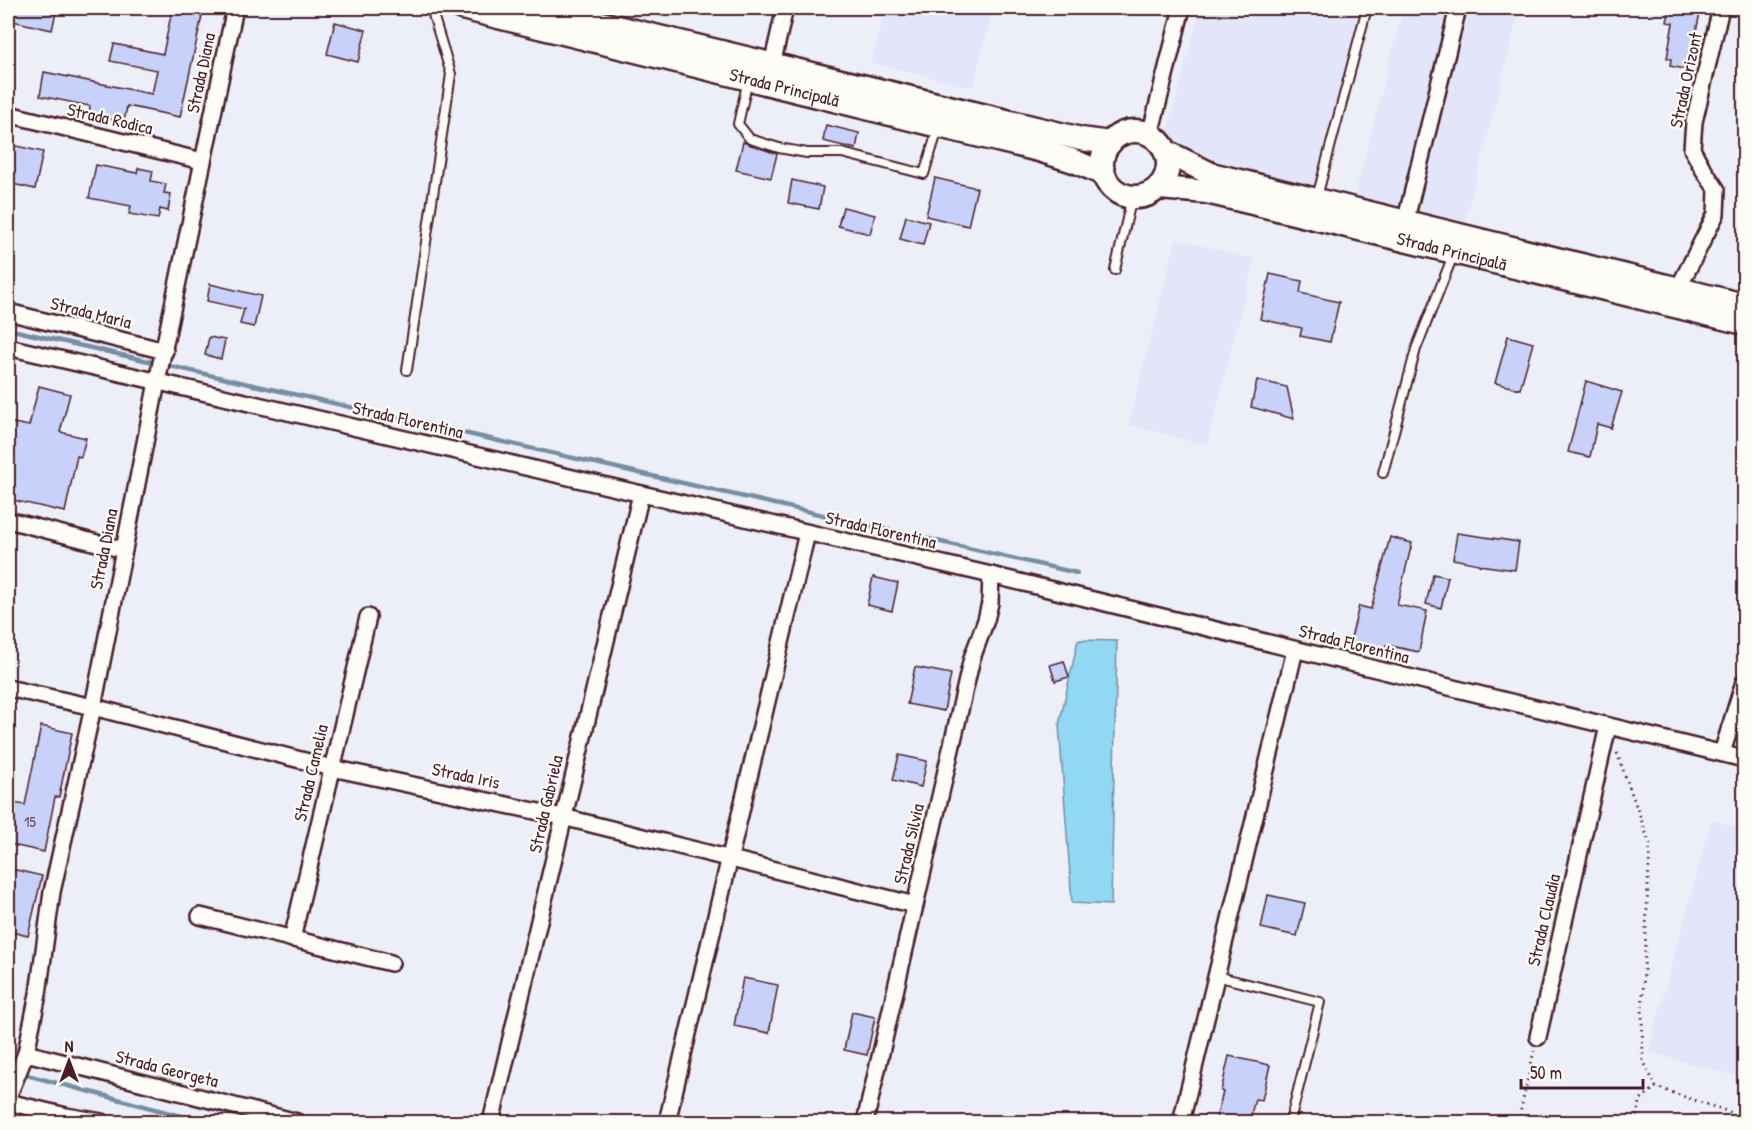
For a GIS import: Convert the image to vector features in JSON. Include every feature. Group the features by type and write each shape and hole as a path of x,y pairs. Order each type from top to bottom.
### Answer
{"main road":[{"name":"Strada Principală","path":"462,8 1039,150 1074,161 1104,174"},
{"name":"Strada Principală","path":"539,8 1082,139 1110,143"},
{"path":"1142,132 1158,143 1168,158 1167,174 1159,188 1146,195 1132,197 1114,190 1104,174 1103,158 1110,143 1124,133 1142,132"},
{"name":"Strada Principală","path":"1158,143 1211,174 1744,305"},
{"name":"Strada Principală","path":"1159,188 1207,192 1744,323"}],"street":[{"name":"Strada Diana","path":"10,1092 24,1058 38,994 52,892 93,707 202,161 235,8"},
{"path":"772,65 786,8"},
{"path":"1158,143 1182,8"},
{"path":"1405,223 1458,8"},
{"name":"Strada Orizont","path":"1678,288 1716,214 1717,190 1692,148 1694,122 1721,8"},
{"name":"Strada Rodica","path":"8,114 202,161"},
{"name":"Strada Maria","path":"8,312 164,354"},
{"name":"Strada Florentina","path":"8,347 158,378 991,575 1744,759"},
{"name":"Strada Gabriela","path":"491,1122 641,494"},
{"path":"8,520 124,550"},
{"path":"668,1122 807,533"},
{"name":"Strada Silvia","path":"865,1122 972,658 990,603 991,575"},
{"name":"Strada Camelia","path":"292,939 368,617"},
{"path":"1181,1122 1295,650"},
{"path":"1722,753 1744,682"},
{"name":"Strada Iris","path":"8,688 93,707 332,768 563,817 915,905"},
{"name":"Strada Claudia","path":"1538,1037 1608,726"},
{"path":"200,916 391,963"},
{"name":"Strada Georgeta","path":"24,1058 297,1122"},
{"path":"8,1102 102,1122"}],"lane":[{"path":"407,370 452,74 430,8"},
{"path":"1317,200 1367,8"},
{"path":"748,78 738,124 750,139 779,148 807,153 842,153 924,174 939,126"},
{"path":"1114,270 1132,197"},
{"path":"1383,473 1416,349 1455,252"},
{"path":"1216,976 1320,1002 1290,1122"}],"path":[{"path":"1608,726 1650,844 1642,1014 1643,1060 1656,1087 1744,1117"},
{"path":"1518,1122 1538,1037"},
{"path":"1635,1122 1641,1100 1656,1087"}],"shaded area":[{"path":"885,8 993,8 973,88 871,63"},
{"path":"1200,8 1364,8 1318,188 1163,148"},
{"path":"1403,8 1520,8 1465,223 1355,195"},
{"path":"1176,239 1255,259 1207,445 1128,425"},
{"path":"1711,820 1744,829 1744,1078 1648,1052"}],"water":[{"path":"1078,640 1117,641 1111,905 1072,903 1059,725"}],"building":[{"path":"8,8 57,8 52,30 8,20"},
{"path":"1670,8 1701,8 1688,70 1670,66 1671,59 1667,58 1673,23 1667,22"},
{"path":"172,10 202,16 180,117 127,106 124,122 89,115 90,106 40,96 44,72 152,94 157,70 110,61 114,44 163,54"},
{"path":"335,22 366,30 358,62 327,54"},
{"path":"826,125 859,133 856,149 823,141"},
{"path":"743,142 777,154 771,178 736,170"},
{"path":"8,144 43,152 35,189 8,183"},
{"path":"96,165 137,173 138,168 153,171 151,181 166,184 164,193 171,194 168,211 160,209 158,219 129,214 131,206 89,198"},
{"path":"935,178 977,188 968,226 926,216"},
{"path":"792,180 823,187 819,209 788,203"},
{"path":"843,207 875,215 870,234 838,226"},
{"path":"906,216 929,222 923,245 900,239"},
{"path":"1270,274 1302,281 1300,293 1339,302 1330,342 1300,336 1302,328 1260,319"},
{"path":"210,284 261,296 254,327 240,324 244,309 207,301"},
{"path":"1508,336 1533,343 1520,389 1495,383"},
{"path":"209,337 225,340 221,359 205,355"},
{"path":"1257,380 1287,387 1294,419 1251,407"},
{"path":"1586,381 1622,392 1611,428 1597,424 1590,457 1568,452"},
{"path":"39,386 70,394 60,432 86,438 81,457 77,456 65,512 8,499 8,422 29,426"},
{"path":"1457,533 1519,542 1515,570 1453,559"},
{"path":"1390,537 1412,543 1397,605 1427,611 1419,652 1386,645 1384,654 1349,646 1359,606 1371,609"},
{"path":"1433,574 1448,577 1441,608 1426,604"},
{"path":"873,577 898,583 892,611 867,605"},
{"path":"1064,661 1069,677 1055,681 1050,665"},
{"path":"915,667 951,674 944,711 907,704"},
{"path":"41,726 72,733 59,797 55,797 44,852 8,844 14,803 25,805"},
{"path":"899,755 927,761 921,787 893,780"},
{"path":"12,869 42,876 28,936 8,931 8,888"},
{"path":"1268,895 1305,903 1297,936 1261,928"},
{"path":"743,978 778,985 769,1033 734,1026"},
{"path":"852,1012 875,1017 867,1055 844,1050"},
{"path":"1229,1056 1270,1065 1262,1100 1255,1099 1249,1122 1215,1122"}],"waterway":[{"path":"8,329 1077,573"},
{"path":"8,1070 204,1122"}]}
